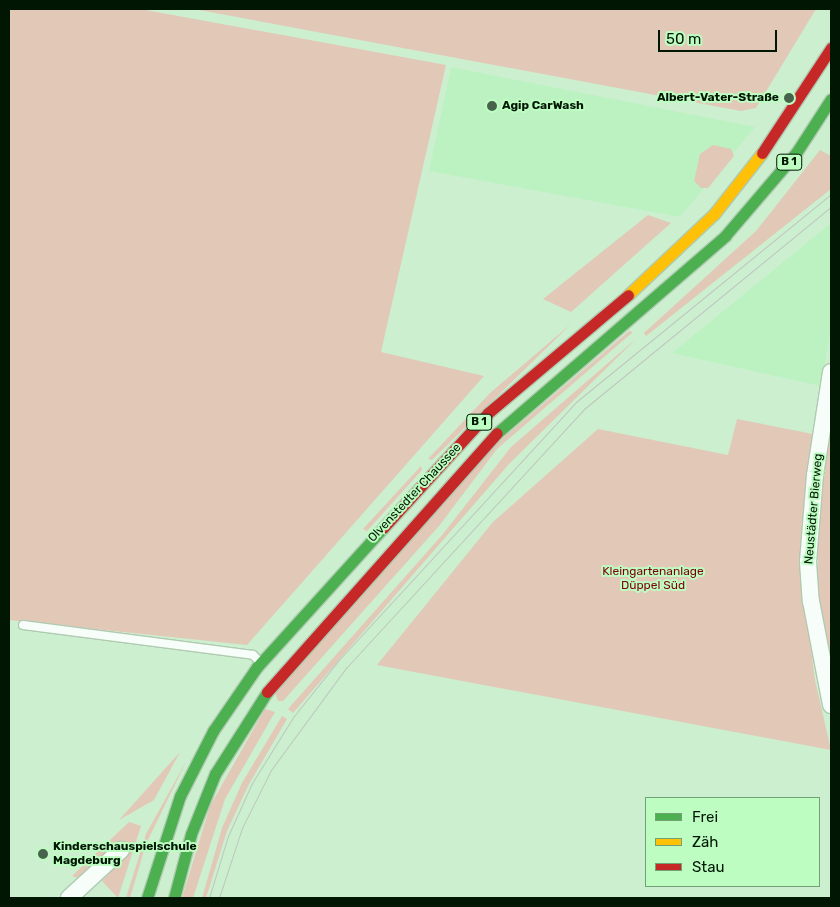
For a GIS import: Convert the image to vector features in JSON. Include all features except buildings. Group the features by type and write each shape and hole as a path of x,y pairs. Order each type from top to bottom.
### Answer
{"main road":[{"name":"Olvenstedter Chaussee","path":"147,898 167,830 193,768 221,718 261,663 488,413 663,264 762,167 831,48"},
{"name":"Olvenstedter Chaussee","path":"174,898 191,834 216,774 245,721 286,665 500,430 676,283 740,220 796,153 831,99"}],"street":[{"name":"Neustädter Bierweg","path":"831,372 815,475 808,562 811,601 831,705"},
{"path":"69,898 121,850"}],"lane":[{"path":"740,220 762,167"},
{"path":"23,626 253,655 261,663"}],"shaded area":[{"path":"451,67 755,127 680,217 429,171"},
{"path":"831,223 831,327 821,386 672,353"}],"green space":[{"path":"9,9 140,9 446,65 381,352 484,376 247,645 9,620"},
{"path":"194,9 816,9 756,108 741,111"},
{"path":"713,145 731,149 734,156 708,188 701,188 694,181 700,154"},
{"path":"820,150 831,156 831,189 646,336 644,333 756,231"},
{"path":"648,215 671,223 571,312 543,299"},
{"path":"571,324 432,460 428,459 490,393"},
{"path":"629,331 633,332 497,449 439,526 283,701 278,701 275,692 306,653 494,446"},
{"path":"637,338 509,464 293,713 288,709 443,534 511,447"},
{"name":"Kleingartenanlage Düppel Süd","path":"737,419 813,434 800,565 815,680 831,750 377,665 493,522 598,429 728,455"},
{"path":"826,432 831,433 831,673 818,617 818,509"},
{"path":"421,466 422,470 367,531 363,529"},
{"path":"265,709 275,712 225,799 193,898 182,898 210,806"},
{"path":"282,716 287,719 249,784 227,831 206,898 202,898 222,828 242,783"},
{"path":"180,752 154,800 119,820"},
{"path":"187,760 146,844 130,898 126,898 146,834"},
{"path":"129,822 141,826 118,898 102,881 127,854 81,879 72,876"}],"tram line":[{"path":"209,898 228,836 252,783 294,716 338,661 576,402 831,194"},
{"path":"219,898 242,828 271,770 346,668 584,409 831,207"}],"traffic: fast":[{"path":"497,433 725,236 796,153 831,99"},
{"path":"147,898 180,796 213,731 257,667 383,528"},
{"path":"174,898 191,834 215,774 267,692"}],"traffic: slow":[{"path":"628,295 714,214 762,153"}],"traffic: jam":[{"path":"762,153 831,48"},
{"path":"383,528 488,413 628,295"},
{"path":"267,692 497,433"}],"place":[{"name":"Albert-Vater-Straße","path":"789,98"},
{"name":"Agip CarWash","path":"492,106"},
{"name":"Kinderschauspielschule Magdeburg","path":"43,854"}]}
